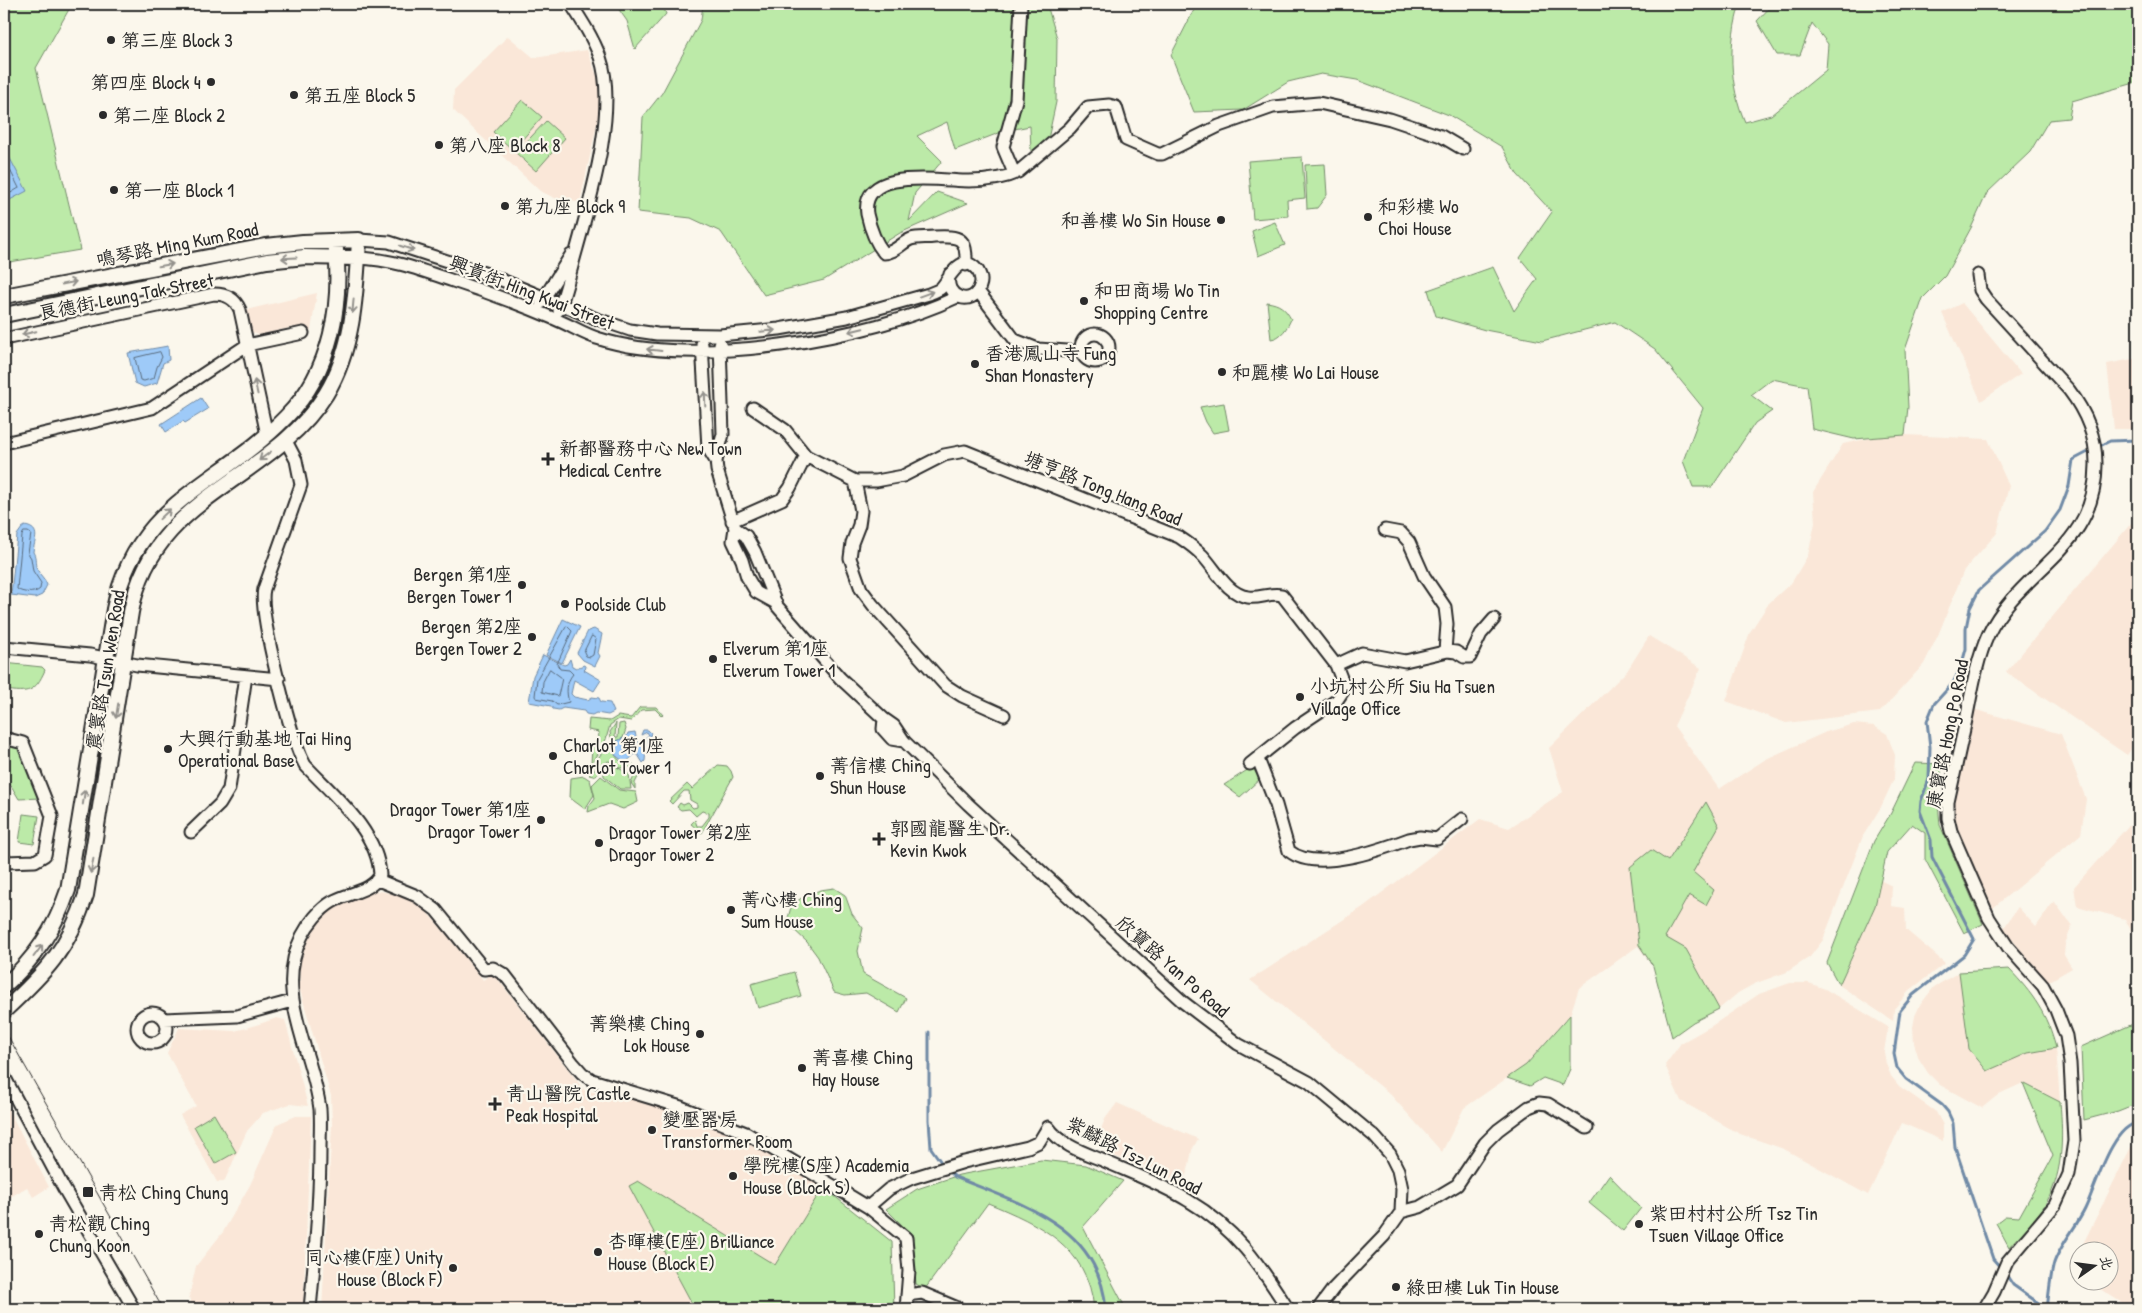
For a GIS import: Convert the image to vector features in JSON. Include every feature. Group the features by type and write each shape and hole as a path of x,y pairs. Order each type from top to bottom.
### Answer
{"main road":[{"name":"鳴琴路 Ming Kum Road","path":"4,296 266,246 359,240"},
{"name":"震寰路 Tsun Wen Road","path":"4,1011 46,971 63,947 79,915 86,895 137,587 147,563 163,538 184,517 286,439 318,406 340,368 351,326 359,240"},
{"name":"震寰路 Tsun Wen Road","path":"4,986 19,973 44,943 62,908 68,890 117,594 127,565 143,539 174,505 266,435 301,401 325,356 333,326 338,258 335,241"},
{"name":"鳴琴路 Ming Kum Road","path":"4,315 267,260 305,257 358,258"}],"street":[{"path":"556,319 589,203 604,128 606,93 600,58 587,29 571,4"},
{"path":"1014,173 1003,148 1016,100 1021,4"},
{"path":"1082,352 1038,348 1015,340 978,291 981,281 980,275 972,267 966,265 966,250 963,242 956,237 912,239 889,253 884,252 878,245 869,223 866,206 870,194 879,187 908,178 971,181 997,179 1014,173 1070,128 1088,107 1109,105 1113,105 1118,110 1126,140 1158,154 1168,152 1219,126 1273,107 1319,103 1390,119 1441,136 1463,150"},
{"name":"興貴街 Hing Kwai Street","path":"359,240 389,242 487,274 543,298 630,330 657,334 720,335 789,328 847,317 929,294 940,289 957,266 966,265"},
{"path":"538,312 543,298 577,245"},
{"name":"興貴街 Hing Kwai Street","path":"358,258 375,258 401,264 489,293 556,319 599,339 640,349 660,351 721,350 781,344 839,334 903,317 958,297 969,298 978,291"},
{"path":"950,274 948,279 950,289 958,297"},
{"name":"康寶路 Hong Po Road","path":"1978,275 1980,290 1986,299 2080,405 2093,437 2096,460 2093,492 2081,524 2067,544 2010,602 1995,622 1984,646 1977,667 1948,802 1950,830 1989,918 2008,947 2035,975 2050,998 2062,1023 2069,1056 2074,1140 2069,1174 2055,1206 2007,1262 1994,1292 1984,1309"},
{"name":"良德街 Leung Tak Street","path":"4,339 83,320 222,294 230,297 237,304 248,345 266,435"},
{"path":"4,443 152,408 248,345 303,333"},
{"name":"欣寶路 Yan Po Road","path":"701,335 708,448 716,461 734,524 733,541 742,560 746,577 756,592 774,602 840,678 884,719 883,729 892,739 904,741 1024,856 1183,1002 1238,1044 1309,1082 1374,1136 1390,1154 1398,1170 1402,1189 1401,1212"},
{"name":"欣寶路 Yan Po Road","path":"716,461 722,434 720,335"},
{"name":"塘亨路 Tong Hang Road","path":"753,408 786,430 806,456 855,481 876,481 903,476 944,455 969,452 1179,537 1203,556 1234,592 1247,597 1262,598 1275,593 1282,595 1336,665 1345,688 1343,694 1337,700 1295,728 1254,762 1276,804 1289,851 1300,858 1319,860 1342,858 1409,839 1420,837 1437,838 1462,819"},
{"path":"286,439 296,460 301,485 264,589 262,600 279,679 301,757 305,764 363,828 380,869 378,880 370,886 330,903 314,918 302,936 292,968 292,1001 320,1108 320,1180 310,1309"},
{"path":"734,524 782,499 790,488 806,456"},
{"path":"855,481 861,511 850,558 861,589 873,605 945,685 962,696 1004,715"},
{"name":"欣寶路 Yan Po Road","path":"734,524 746,536 755,552 770,584 774,602"},
{"path":"1385,530 1400,534 1410,542 1424,576 1446,607 1445,651"},
{"path":"1336,665 1362,653 1405,661 1445,651 1452,651 1464,658 1470,657 1481,634 1494,619"},
{"path":"4,647 90,655 124,663 279,679"},
{"path":"191,832 220,804 229,789 246,676"},
{"path":"4,738 23,743 52,816 45,855 35,861 5,862 4,860"},
{"path":"378,880 417,896 436,910 484,969 493,968 505,975 574,1064 592,1080 681,1107 725,1123 766,1144 868,1207 906,1238 909,1271 906,1309"},
{"path":"164,1019 237,1016 292,1001"},
{"path":"4,1076 63,1187 134,1309"},
{"path":"1318,1309 1328,1294 1384,1236 1401,1212 1420,1207 1457,1185 1485,1143 1498,1130 1529,1107 1539,1103 1548,1104 1587,1128"},
{"name":"紫麟路 Tsz Lun Road","path":"868,1207 889,1189 912,1178 1028,1147 1039,1142 1048,1127 1060,1140 1067,1144 1168,1190 1208,1213 1226,1228 1258,1262 1288,1309"},
{"path":"907,1295 922,1293 960,1309"}],"shaded area":[{"path":"508,36 534,58 587,50 597,76 602,100 580,202 561,201 540,191 453,110 454,90"},
{"path":"317,293 311,330 294,327 259,335 251,332 246,310"},
{"path":"1962,303 2021,374 1981,401 1942,313"},
{"path":"2138,358 2138,429 2114,429 2107,364"},
{"path":"1905,435 1988,439 2009,486 1997,533 1964,570 1939,633 1924,664 1880,712 1786,723 1726,701 1750,632 1769,603 1792,582 1808,555 1815,523 1813,492 1843,444 1881,436"},
{"path":"2138,515 2138,740 2127,755 2006,672"},
{"path":"1649,636 1701,668 1674,726 1719,789 1766,759 1826,732 1854,724 1874,726 1887,734 1895,755 1894,779 1881,807 1863,836 1823,940 1810,957 1787,972 1754,984 1738,993 1719,1009 1693,1022 1672,1037 1653,966 1638,946 1579,988 1570,1015 1526,1065 1464,1108 1442,1152 1390,1094 1250,980 1363,907 1480,819 1509,828 1563,792 1549,748 1627,671"},
{"path":"1973,709 2061,734 2086,799 2081,834 1993,908 1961,844 1953,813 1953,802"},
{"path":"2129,825 2138,830 2138,944 2125,919 2077,906 2074,887"},
{"path":"1880,880 1892,886 1891,906 1905,908 1906,930 1945,963 1909,991 1894,1009 1893,1021 1839,985 1875,906"},
{"name":"青山醫院 Castle Peak Hospital","path":"379,891 400,895 419,903 483,980 493,973 585,1091 636,1097 680,1111 744,1138 803,1173 892,1242 894,1309 322,1309 332,1124 331,1096 300,990 299,959 310,930 331,907 369,892"},
{"path":"2054,901 2072,926 2065,944 2064,955 2072,968 2048,982 2003,929 2018,907 2036,927"},
{"path":"1959,972 1969,1049 1986,1071 2028,1053 2056,1048 2060,1102 2023,1083 1999,1094 1982,1108 1940,1085 1928,1073 1919,1059 1914,1043 1913,1027 1915,1016 1920,1005 1934,987"},
{"path":"1790,983 1809,983 1825,989 1888,1027 1884,1052 1891,1076 1899,1086 1936,1112 1943,1125 1943,1141 1902,1123 1868,1195 1784,1149 1740,1134 1681,1101 1665,1065 1681,1043 1713,1025 1759,994"},
{"path":"277,1018 285,1020 308,1106 290,1104 263,1113 247,1131 224,1182 217,1182 180,1115 196,1106 167,1053 179,1028 234,1031"},
{"path":"4,1101 49,1187 33,1197 27,1187 4,1201"},
{"path":"1117,1103 1198,1139 1192,1150 1188,1170 1182,1184 1105,1152 1107,1147 1096,1142 1105,1119"},
{"path":"296,1116 311,1116 303,1309 193,1309 189,1297 196,1266 223,1232 250,1185 277,1124"},
{"path":"2138,1141 2138,1309 2132,1309 2101,1290 2120,1290 2120,1240 2085,1240 2131,1147"}],"green space":[{"path":"4,4 72,4 36,68 80,250 4,263"},
{"path":"615,4 662,4 666,14 635,49 627,21"},
{"path":"703,4 1049,4 1047,5 1057,38 1056,102 1045,153 1031,151 1030,126 1004,131 955,150 947,122 917,136 942,161 915,193 909,221 937,192 968,203 900,233 824,280 764,295 721,232 691,218 638,212 643,117 662,93 701,20"},
{"path":"1192,4 1740,4 1733,34 1732,64 1736,93 1745,122 1771,115 1826,70 1828,44 1812,23 1800,55 1777,55 1757,21 1773,4 2138,4 2138,82 2072,101 2069,118 2049,120 2030,152 1987,193 1972,226 1945,276 1923,298 1905,350 1908,407 1905,435 1854,439 1812,429 1807,386 1772,379 1751,395 1772,411 1755,423 1712,487 1693,487 1683,461 1703,408 1655,349 1615,322 1542,341 1485,330 1436,316 1428,290 1493,267 1514,311 1537,279 1520,258 1552,212 1517,174 1502,147 1449,115 1357,80 1321,74 1288,82 1243,110 1194,112 1171,55 1195,8"},
{"path":"522,100 542,117 513,150 493,132"},
{"path":"546,121 565,138 536,171 516,153"},
{"path":"1302,157 1305,198 1287,200 1288,216 1253,219 1248,161"},
{"path":"1325,164 1327,195 1317,208 1307,209 1305,165"},
{"path":"1275,222 1285,245 1258,256 1252,231"},
{"path":"1267,302 1282,307 1291,319 1281,334 1271,339"},
{"path":"1224,403 1229,430 1213,433 1200,407"},
{"path":"4,663 42,667 45,670 38,683 30,690 5,690"},
{"path":"640,707 656,707 663,715 655,709 641,710 631,721 619,719 610,725 604,746 596,757 591,769 586,772 585,765 591,765 592,744 598,744 599,732 588,730 589,719 610,721 618,716 631,718"},
{"path":"616,723 615,737 618,737 619,724 624,723 626,729 623,738 617,741 615,755 620,761 629,760 637,769 639,775 635,783 635,789 631,783 635,775 632,767 619,768 608,761 598,774 589,775 595,769 598,758 608,745 613,749 610,732"},
{"path":"4,743 20,746 40,798 19,799 4,774"},
{"path":"610,763 629,774 631,789 620,789 604,776 603,767"},
{"path":"1915,763 1943,764 1937,793 1940,825 1983,924 1964,933 1925,859 1925,833 1912,824 1887,852 1875,906 1839,985 1827,963 1874,841 1891,813"},
{"path":"718,765 727,766 733,777 702,833 691,824 695,820 697,826 702,826 709,817 709,813 702,811 696,816 689,809 681,810 677,807 680,803 683,805 688,803 693,808 697,807 697,804 690,800 689,791 684,791 672,804 669,801 687,784 692,789"},
{"path":"1252,767 1260,779 1240,797 1224,785"},
{"path":"584,776 590,780 594,795 585,809 570,798 571,778"},
{"path":"601,776 619,790 636,792 638,802 623,809 609,804 588,812 589,806 595,798 592,785"},
{"path":"1706,802 1719,826 1693,872 1714,890 1706,905 1689,895 1665,937 1686,949 1719,1009 1693,1022 1672,1037 1653,966 1639,945 1630,867 1651,850 1668,861"},
{"path":"23,814 39,816 34,844 19,842"},
{"path":"834,888 845,895 852,914 863,928 858,951 863,974 906,998 899,1012 866,993 845,995 834,992 818,957 807,942 791,927 788,918 791,907 800,899 820,890"},
{"path":"2009,969 2025,987 2044,1015 2056,1048 2028,1053 1987,1071 1969,1049 1959,972"},
{"path":"794,972 801,996 758,1008 751,984"},
{"path":"1570,1015 1570,1069 1563,1085 1543,1078 1530,1086 1507,1078 1526,1065"},
{"path":"2133,1024 2138,1024 2138,1103 2118,1111 2084,1120 2081,1047"},
{"path":"2023,1083 2060,1102 2062,1129 2060,1157 2055,1184 2049,1197 2035,1219 2009,1247 1996,1223 2005,1216 2019,1217 2053,1156"},
{"path":"214,1114 236,1152 215,1164 194,1126"},
{"path":"1041,1160 1086,1165 1123,1181 1083,1227 1126,1309 1094,1309 1090,1287 1082,1269 1071,1253 1058,1240 1025,1220 988,1203 925,1289 916,1284 911,1234 886,1209 917,1189 959,1175"},
{"path":"1609,1175 1641,1208 1623,1231 1589,1203"},
{"path":"638,1181 775,1265 823,1187 892,1242 894,1309 695,1309 629,1186"}],"water":[{"path":"4,147 27,191 4,203"},
{"path":"168,346 169,360 163,363 157,383 144,387 135,383 128,353"},
{"path":"201,398 208,409 166,432 161,424"},
{"path":"25,526 34,530 36,536 33,552 36,567 47,585 42,595 35,598 11,595 17,535"},
{"path":"563,619 580,627 562,663 546,655"},
{"path":"594,629 602,634 598,653 600,656 595,666 583,660 577,653 588,631"},
{"path":"543,655 564,665 570,659 572,666 576,668 584,665 586,668 584,670 601,680 594,691 574,680 571,694 574,697 588,700 592,697 599,698 601,702 610,703 614,712 608,715 596,713 592,715 586,714 584,711 563,708 559,710 553,709 551,706 529,702 533,676"},
{"path":"643,730 648,730 651,733 643,763 638,755 635,754 625,761 615,755 617,741 623,738 623,741 625,741 628,733 635,732 639,743 649,735 647,732 641,735"}],"waterway":[{"path":"2098,447 2110,441 2138,440"},
{"path":"2001,1268 1993,1259 1955,1147 1953,1123 1948,1112 1942,1105 1906,1079 1897,1068 1894,1054 1900,1011 1913,995 1964,955 1974,939 1932,857 1931,840 1920,811 1921,801 1929,779 1930,747 1927,721 1934,704 1953,683 1961,667 1966,649 1966,628 1970,608 1979,590 2045,531 2060,510 2069,486 2073,460 2092,450"},
{"path":"929,1032 929,1120 931,1148 943,1165"},
{"path":"2047,1309 2054,1263 2057,1256 2085,1209 2112,1146 2120,1134 2129,1126 2138,1123"},
{"path":"947,1169 955,1177 1029,1208 1052,1221 1072,1237 1089,1256 1100,1280 1106,1309"},
{"path":"2005,1273 2013,1285 2047,1309"}],"tram line":[{"path":"4,1029 163,1309"}],"place":[{"name":"第三座 Block 3","path":"111,40"},
{"name":"第四座 Block 4","path":"211,82"},
{"name":"第五座 Block 5","path":"294,95"},
{"name":"第二座 Block 2","path":"103,115"},
{"name":"第八座 Block 8","path":"439,145"},
{"name":"第一座 Block 1","path":"114,190"},
{"name":"第九座 Block 9","path":"505,206"},
{"name":"和彩樓 Wo Choi House","path":"1368,217"},
{"name":"和善樓 Wo Sin House","path":"1221,220"},
{"name":"和田商場 Wo Tin Shopping Centre","path":"1084,301"},
{"name":"香港鳳山寺 Fung Shan Monastery","path":"975,364"},
{"name":"和麗樓 Wo Lai House","path":"1222,372"},
{"name":"新都醫務中心 New Town Medical Centre","path":"548,459"},
{"name":"Bergen 第1座 Bergen Tower 1","path":"522,585"},
{"name":"Poolside Club","path":"565,604"},
{"name":"Bergen 第2座 Bergen Tower 2","path":"532,637"},
{"name":"Elverum 第1座 Elverum Tower 1","path":"713,659"},
{"name":"小坑村公所 Siu Ha Tsuen Village Office","path":"1300,697"},
{"name":"大興行動基地 Tai Hing Operational Base","path":"168,749"},
{"name":"Charlot 第1座 Charlot Tower 1","path":"553,756"},
{"name":"菁信樓 Ching Shun House","path":"820,776"},
{"name":"Dragor Tower 第1座 Dragor Tower 1","path":"541,820"},
{"name":"郭國龍醫生 Dr. Kevin Kwok","path":"879,839"},
{"name":"Dragor Tower 第2座 Dragor Tower 2","path":"599,843"},
{"name":"菁心樓 Ching Sum House","path":"731,910"},
{"name":"菁樂樓 Ching Lok House","path":"700,1034"},
{"name":"菁喜樓 Ching Hay House","path":"802,1068"},
{"name":"青山醫院 Castle Peak Hospital","path":"495,1104"},
{"name":"變壓器房 Transformer Room","path":"652,1130"},
{"name":"學院樓(S座) Academia House (Block S)","path":"733,1176"},
{"name":"青松 Ching Chung","path":"88,1192"},
{"name":"紫田村村公所 Tsz Tin Tsuen Village Office","path":"1639,1224"},
{"name":"青松觀 Ching Chung Koon","path":"39,1234"},
{"name":"杏暉樓(E座) Brilliance House (Block E)","path":"598,1252"},
{"name":"同心樓(F座) Unity House (Block F)","path":"453,1268"},
{"name":"綠田樓 Luk Tin House","path":"1396,1287"}]}
